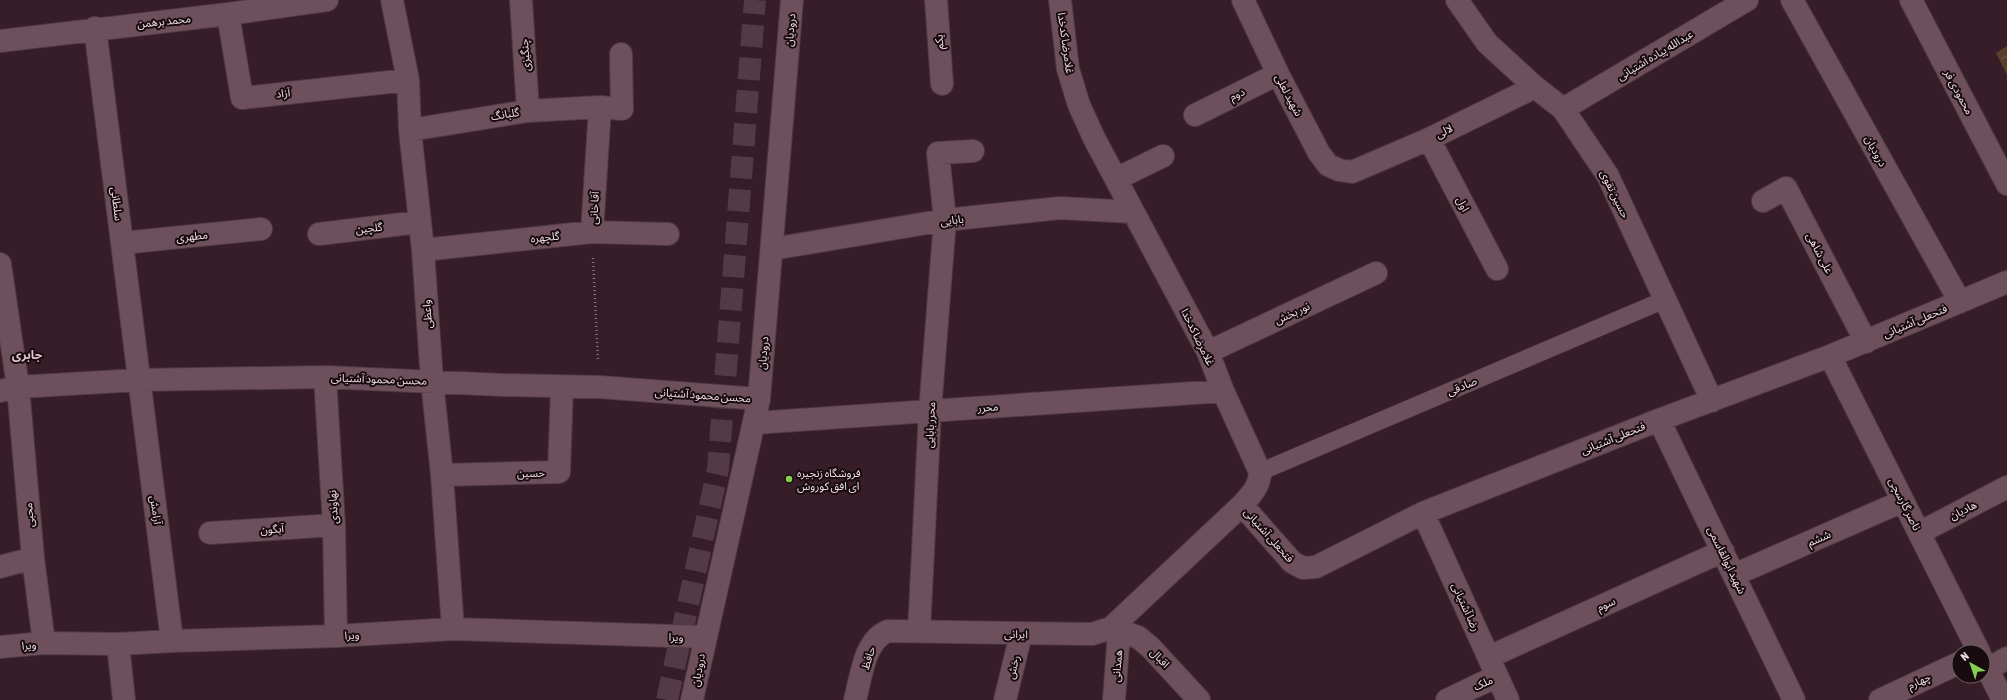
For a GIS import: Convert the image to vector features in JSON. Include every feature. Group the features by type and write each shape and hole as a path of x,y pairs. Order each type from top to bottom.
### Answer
{"street":[{"name":"محمد برهمن","path":"0,41 95,28 228,14 327,0"},
{"name":"واعظی","path":"392,0 408,80 410,130 423,250 432,381 442,475 453,629"},
{"name":"چنگیزی","path":"521,0 528,111"},
{"name":"درودیان","path":"692,700 759,399 792,0"},
{"name":"یکم","path":"936,0 942,84"},
{"name":"غلامرضا کدخدا","path":"1060,0 1068,69 1079,105 1116,180 1208,352 1223,391 1260,472"},
{"name":"شهید لعلی","path":"1243,0 1278,74 1320,153 1328,165 1339,170 1352,172"},
{"name":"حسین تقوی","path":"1457,0 1487,43 1563,109 1608,176 1712,401"},
{"name":"عبدالله پیاده آشتیانی","path":"1563,109 1747,0"},
{"name":"درودیان","path":"1792,0 1960,302"},
{"name":"محمودی فر","path":"1911,0 2007,184"},
{"name":"آزاد","path":"228,14 242,98 408,80"},
{"name":"سلطانی","path":"95,28 138,380"},
{"path":"600,107 622,109 621,54"},
{"name":"دوم","path":"1195,115 1278,74"},
{"name":"لالی","path":"1352,172 1429,139 1535,86"},
{"name":"گلبانگ","path":"410,130 528,111 600,107"},
{"name":"آقا خانی","path":"592,232 600,107"},
{"name":"اول","path":"1429,139 1497,270"},
{"name":"محرر بابایی","path":"919,631 930,411 944,220 938,153 973,151"},
{"path":"1116,180 1163,156"},
{"name":"علی شاهی","path":"1763,201 1786,188 1866,342"},
{"name":"بابایی","path":"772,249 944,220 1060,208 1133,212"},
{"name":"گلچین","path":"319,234 419,222"},
{"name":"مطهری","path":"122,243 261,229"},
{"name":"گلچهره","path":"423,250 592,232 668,234"},
{"name":"محبی","path":"0,264 9,389 44,643"},
{"name":"نور بخش","path":"1208,352 1376,274"},
{"name":"فتحعلی آشتیانی","path":"1242,505 1292,562 1303,568 1316,567 1423,513 1660,420 1866,342 2007,282"},
{"name":"ناصر گارسچی","path":"1830,356 1975,644"},
{"name":"محسن محمود آشتیانی","path":"9,389 138,380 326,377 562,387 599,387 759,399"},
{"name":"نهاوندی","path":"326,377 334,525 336,636"},
{"name":"آرامش","path":"138,380 172,641"},
{"name":"حسین","path":"442,475 559,472 562,387"},
{"name":"محرر","path":"754,423 1223,391"},
{"name":"شهید ابوالقاسمی","path":"1660,420 1794,700"},
{"path":"1115,630 1242,505 1258,486 1260,472"},
{"name":"هادیان","path":"1920,533 2007,487"},
{"name":"ششم","path":"1734,575 1904,501"},
{"name":"رضا آشتیانی","path":"1423,513 1508,700"},
{"name":"آبگون","path":"210,533 334,525"},
{"name":"سوم","path":"1493,667 1723,551"},
{"path":"0,567 33,558"},
{"name":"ویرا","path":"0,647 44,643 118,644 336,636 453,629 705,638"},
{"name":"ایرانی","path":"919,631 1021,634 1092,634 1115,630"},
{"name":"همدانی","path":"1114,700 1115,630"},
{"name":"اقبال","path":"1115,630 1138,637 1151,648 1199,700"},
{"name":"حافظ","path":"855,700 868,652 873,642 880,634 888,631 919,631"},
{"name":"رخش","path":"1005,700 1021,634"},
{"path":"118,644 124,700"},
{"path":"1991,659 2007,658"},
{"name":"ملک","path":"1447,700 1493,667"},
{"name":"چهارم","path":"1880,700 1951,667"},
{"name":"ناصر گارسچی","path":"1991,676 2003,700"}],"lane":[{"name":"صادقی","path":"1260,472 1664,300"}],"path":[{"name":"آقا خانی","path":"592,232 599,387"}],"green space":[{"path":"2007,46 2007,75 1996,53"}],"tunnel":[{"path":"667,700 718,469 755,0"}],"place":[{"name":"فروشگاه زنجیره ای افق کوروش","path":"789,479"}],"district":[{"name":"جابری","path":"27,355"}]}
